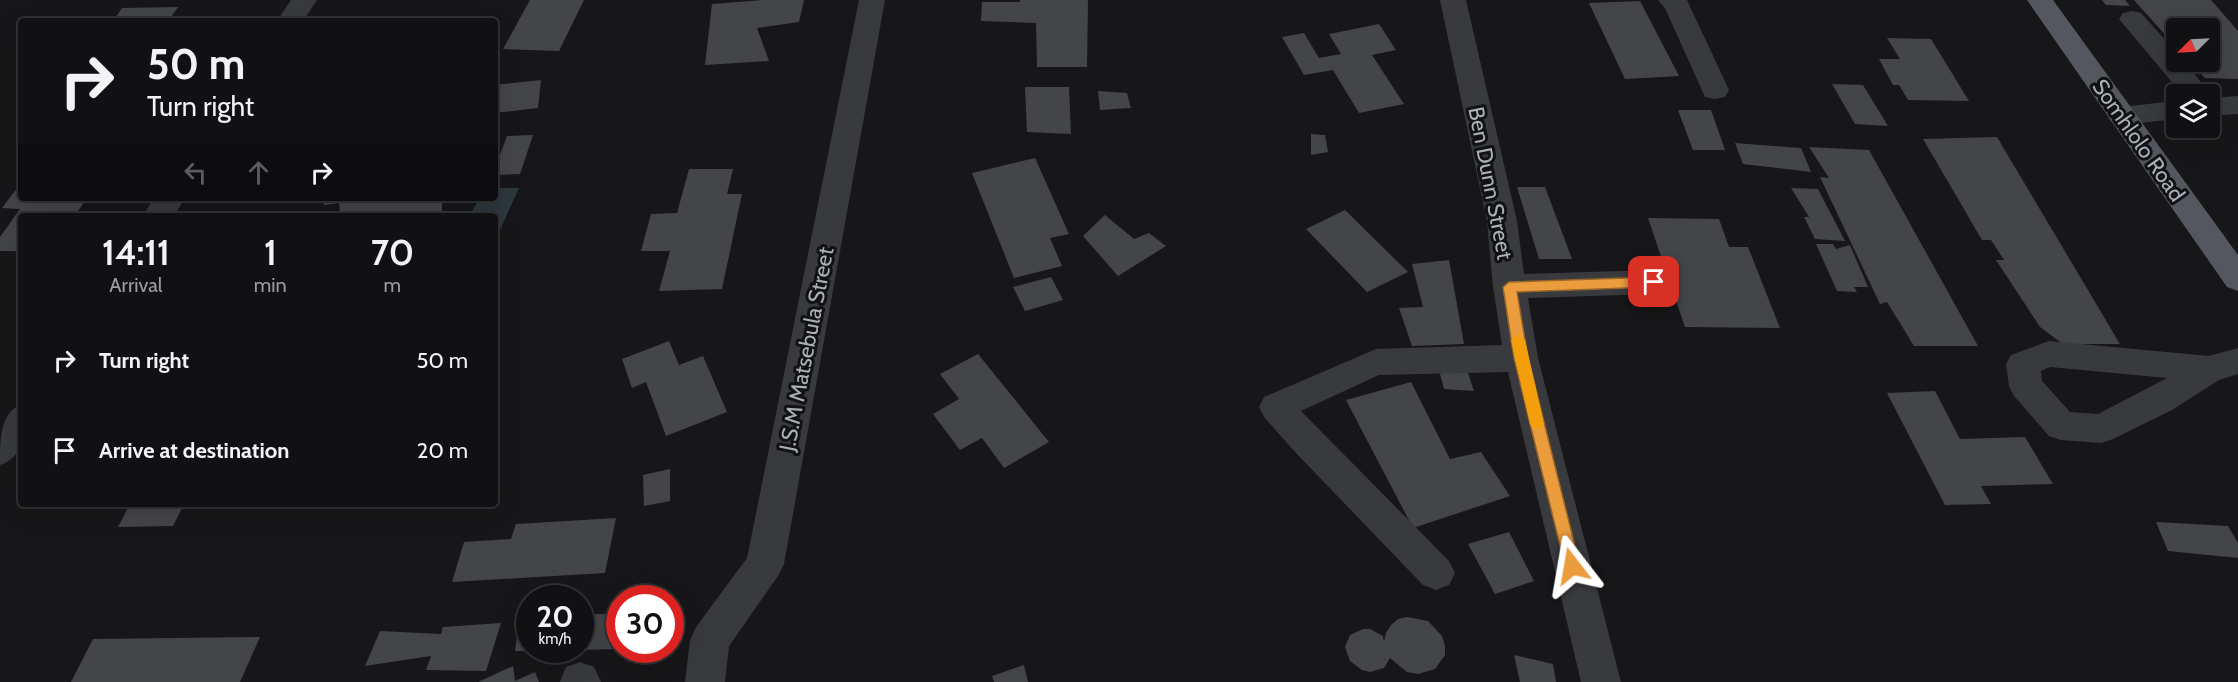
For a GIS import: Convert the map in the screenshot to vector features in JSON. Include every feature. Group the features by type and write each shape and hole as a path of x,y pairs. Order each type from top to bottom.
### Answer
{"main road":[{"name":"Somhlolo Road","path":"2040,0 2238,279"}],"street":[{"path":"292,18 304,0"},
{"name":"J.S.M Matsebula Street","path":"705,682 710,640 765,564 872,0"},
{"name":"Ben Dunn Street","path":"1453,0 1502,220 1509,287 1521,358 1601,682"},
{"path":"1671,0 1676,3 1715,90"},
{"path":"2132,19 2188,84"},
{"path":"2220,106 2238,105"},
{"path":"2121,115 2166,111"},
{"path":"1509,287 1654,282"},
{"path":"2049,354 2224,365 2101,429 2061,426 2026,386 2023,364 2049,354"},
{"path":"1436,573 1307,442 1276,407 1376,362 1521,358"},
{"path":"0,450 18,423"}],"shaded area":[{"path":"498,188 519,188 500,230 498,230 498,213 471,213 478,201 498,201"}],"building":[{"path":"530,0 584,0 559,51 503,49"},
{"path":"804,0 799,22 757,28 769,61 705,65 712,4"},
{"path":"1020,0 1088,0 1087,67 1037,67 1036,23 981,21 982,2 1020,2"},
{"path":"2102,0 2125,0 2130,6 2106,5"},
{"path":"2134,0 2211,0 2238,31 2238,79 2205,78 2199,72 2220,72 2220,18 2166,18 2166,36"},
{"path":"1640,1 1679,76 1625,79 1589,3"},
{"path":"178,7 170,18 115,18 122,8"},
{"path":"1379,24 1396,50 1372,55 1404,104 1359,113 1333,70 1304,75 1282,37 1304,33 1319,58 1341,54 1329,34"},
{"path":"1887,38 1931,39 1969,101 1908,100 1899,85 1893,85 1879,59 1900,59"},
{"path":"541,80 538,108 498,113 498,85"},
{"path":"1832,84 1863,85 1888,126 1855,124"},
{"path":"1025,87 1069,87 1071,134 1027,132"},
{"path":"1098,91 1127,93 1131,108 1100,110"},
{"path":"1678,110 1711,110 1725,150 1693,150"},
{"path":"1311,134 1325,135 1328,152 1311,155"},
{"path":"533,135 520,174 498,175 498,160 507,136"},
{"path":"1997,137 2120,344 2063,344 2040,327 1996,260 2004,260 1991,240 1982,240 1923,139"},
{"path":"1735,143 1801,148 1811,172 1743,164"},
{"path":"1809,147 1869,150 1978,346 1914,346 1887,302 1880,304 1820,177 1829,178"},
{"path":"1035,158 1069,234 1050,238 1062,266 1014,278 972,173"},
{"path":"689,169 733,169 727,194 742,194 722,289 659,291 670,251 641,251 651,214 677,213"},
{"path":"18,187 18,201 85,201 78,211 18,213 18,251 0,251 0,237 20,209 2,208"},
{"path":"1517,187 1545,187 1572,259 1539,259"},
{"path":"1791,188 1818,189 1845,241 1815,239 1804,217 1809,217"},
{"path":"323,201 442,201 442,212 337,213 340,212 339,203 324,205"},
{"path":"1345,210 1408,272 1367,292 1306,229"},
{"path":"1105,215 1134,239 1149,233 1166,246 1118,276 1083,236"},
{"path":"1648,218 1719,219 1729,247 1748,247 1780,328 1685,327"},
{"path":"1816,244 1833,244 1836,249 1850,245 1868,287 1854,287 1857,292 1837,291"},
{"path":"1449,260 1464,344 1412,346 1399,308 1423,307 1412,264"},
{"path":"1051,277 1063,300 1025,311 1013,287"},
{"path":"669,341 679,365 703,356 727,412 666,436 646,382 632,388 622,359"},
{"path":"978,354 1049,442 1004,468 982,438 960,450 933,414 959,399 940,374"},
{"path":"1439,370 1468,373 1474,391 1444,389"},
{"path":"1411,382 1450,459 1481,452 1510,496 1413,528 1346,400"},
{"path":"1935,391 1960,439 2025,437 2053,484 1981,486 1991,504 1945,505 1887,393"},
{"path":"670,469 670,501 644,506 643,475"},
{"path":"128,507 182,507 173,526 118,527"},
{"path":"616,518 605,573 452,582 464,542 511,539 516,524"},
{"path":"2156,522 2228,526 2238,543 2238,558 2168,551"},
{"path":"1509,532 1534,581 1495,594 1468,544"},
{"path":"594,614 606,614 606,649 594,650"},
{"path":"1407,617 1428,621 1442,636 1445,655 1435,669 1418,674 1407,672 1390,658 1384,668 1370,672 1362,670 1350,661 1345,647 1350,635 1363,629 1370,629 1383,636 1384,642 1391,625 1398,619"},
{"path":"501,623 486,671 426,670 431,656 365,666 380,631 441,634 443,627"},
{"path":"260,637 240,682 71,682 93,639"},
{"path":"1514,655 1553,664 1556,682 1520,682"},
{"path":"1024,665 1028,682 994,682 992,676"},
{"path":"513,666 515,681 535,672 539,682 478,682"}],"slow traffic":[{"path":"1518,340 1537,424"}],"route":[{"path":"1572,566 1521,358 1509,287 1654,282"}]}
